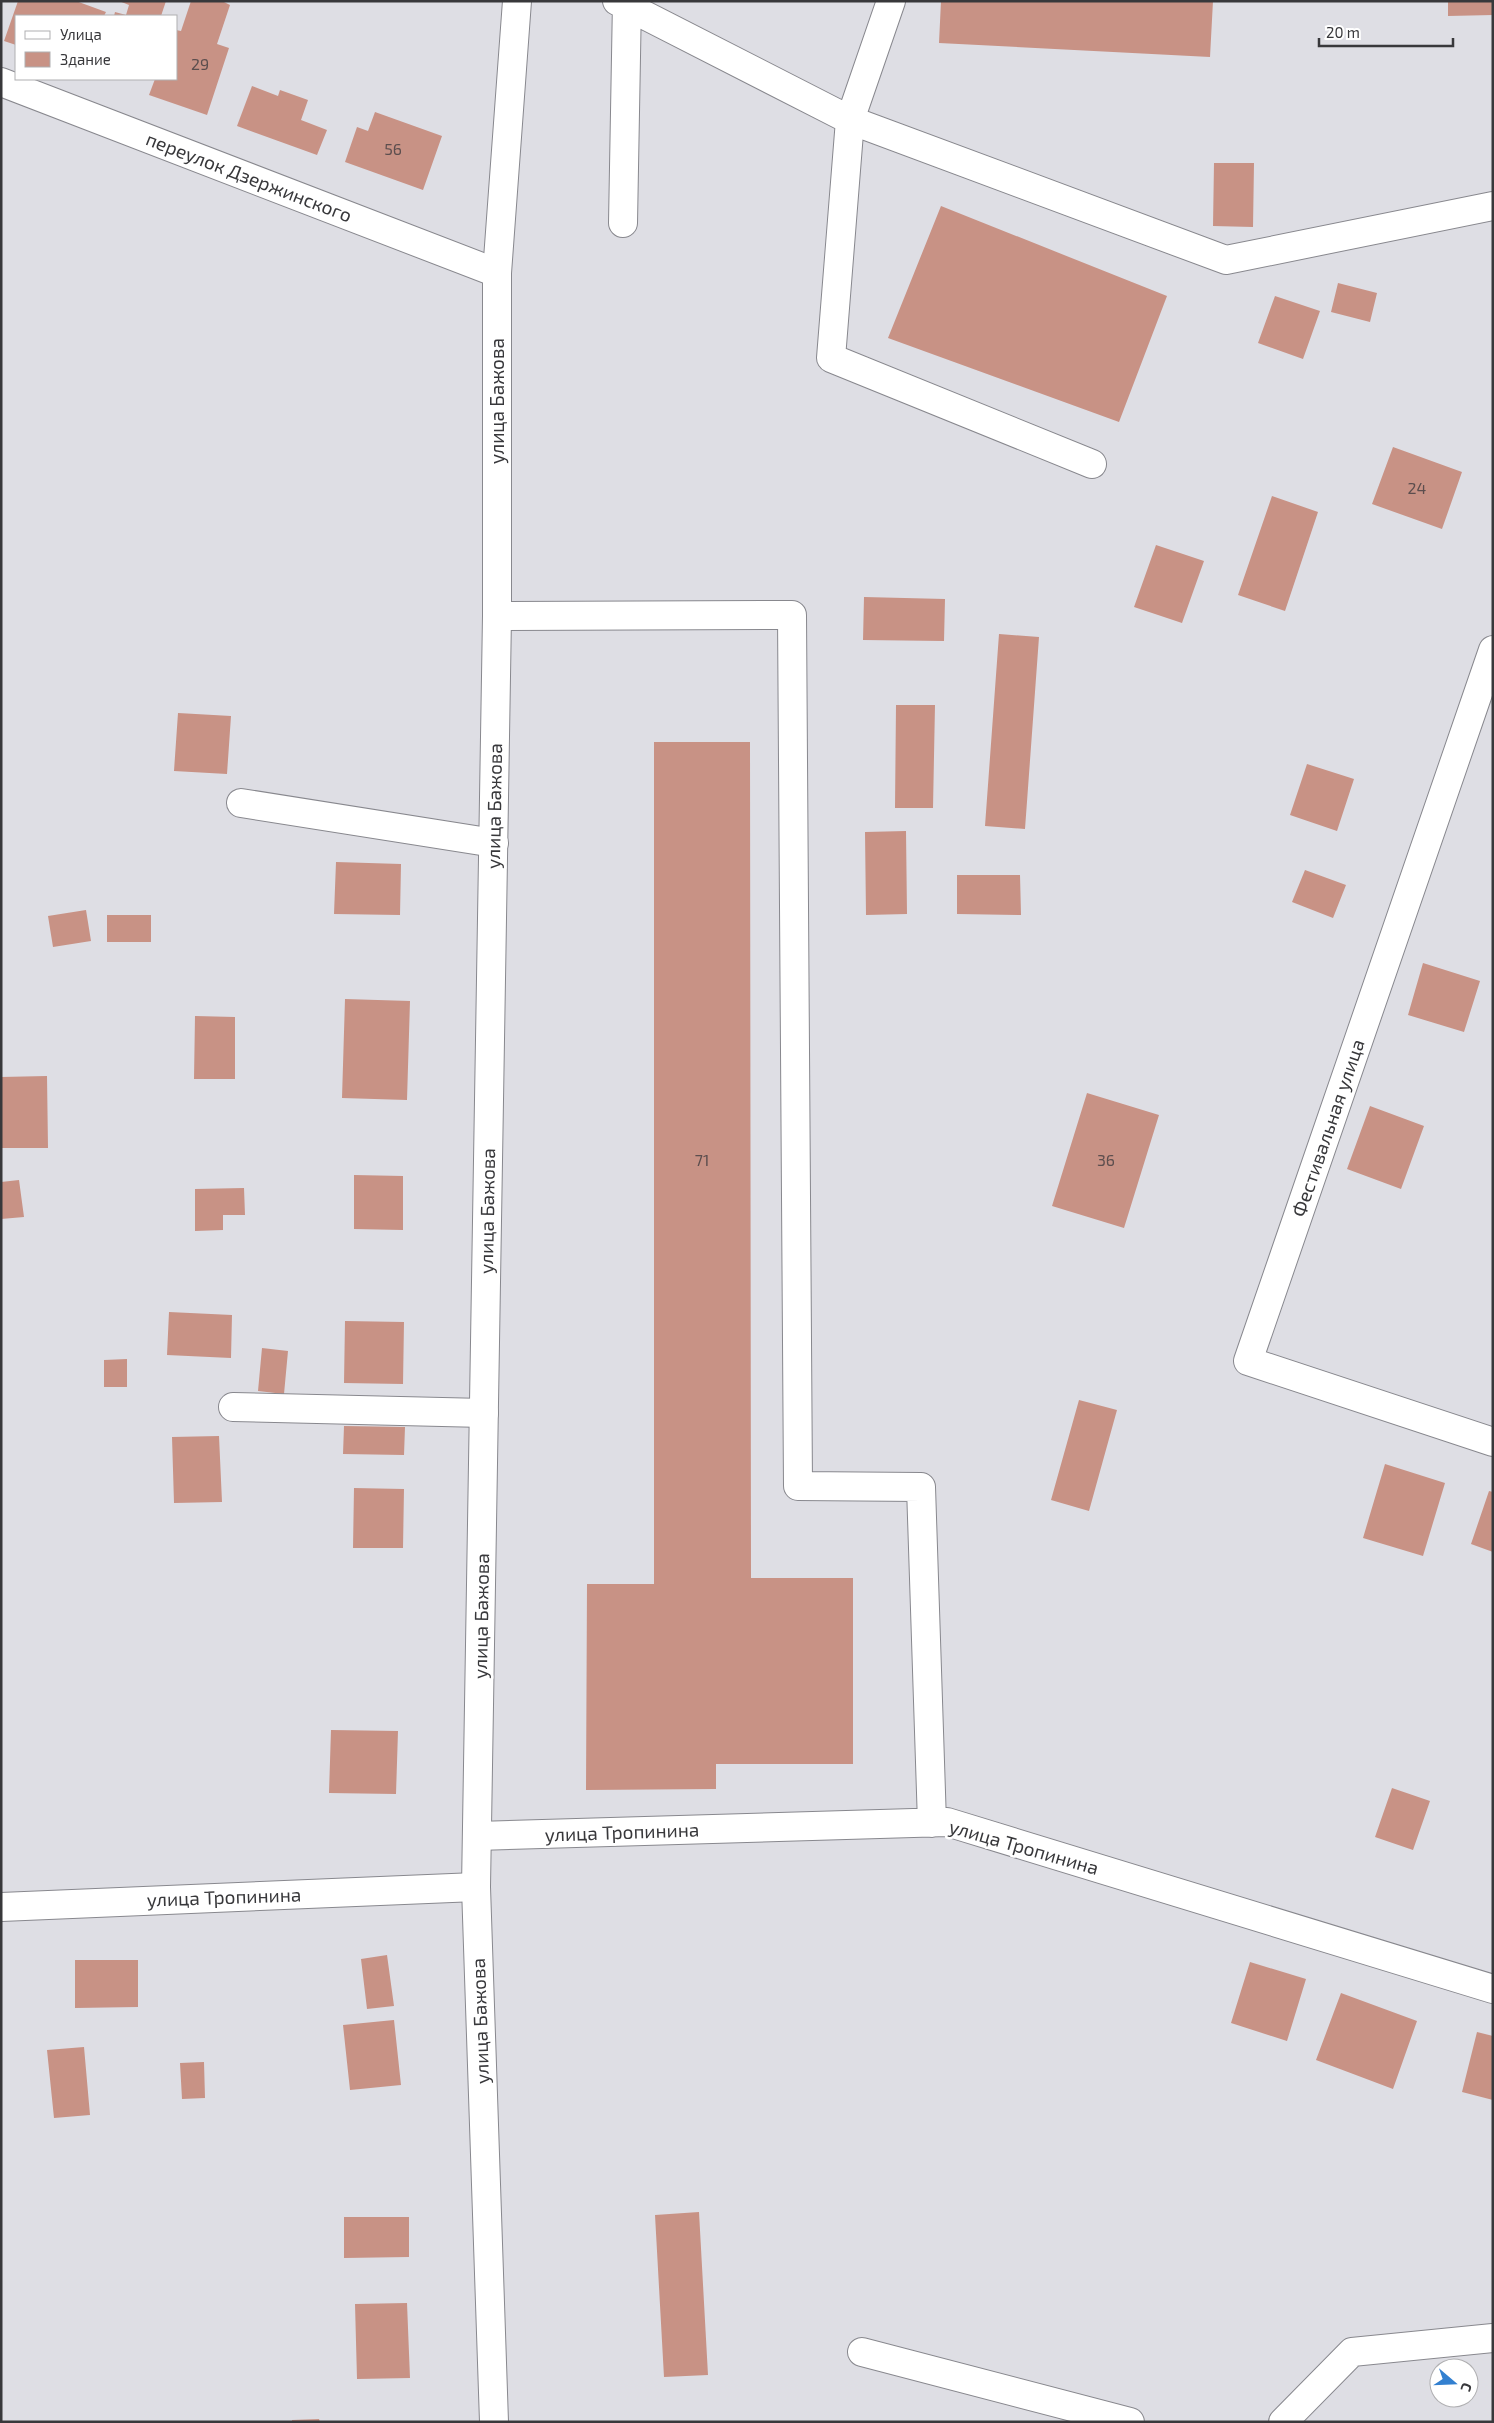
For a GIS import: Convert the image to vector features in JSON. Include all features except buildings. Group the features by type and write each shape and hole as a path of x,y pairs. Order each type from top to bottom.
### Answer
{"street":[{"name":"улица Бажова","path":"494,2422 476,1887 497,616 497,273 516,1"},
{"path":"891,1 850,120 830,358 1092,464"},
{"path":"622,222 623,3 850,120 1226,260 1493,206"},
{"name":"переулок Дзержинского","path":"1,82 497,273"},
{"path":"497,616 792,615 798,1486 921,1487 932,1823"},
{"name":"Фестивальная улица","path":"1493,650 1248,1361 1493,1442"},
{"path":"241,803 494,843"},
{"path":"233,1407 484,1413"},
{"name":"улица Тропинина","path":"477,1836 947,1822 1493,1990"},
{"name":"улица Тропинина","path":"1,1907 476,1887"},
{"path":"1283,2422 1352,2352 1493,2338"},
{"path":"862,2352 1130,2422"}]}
